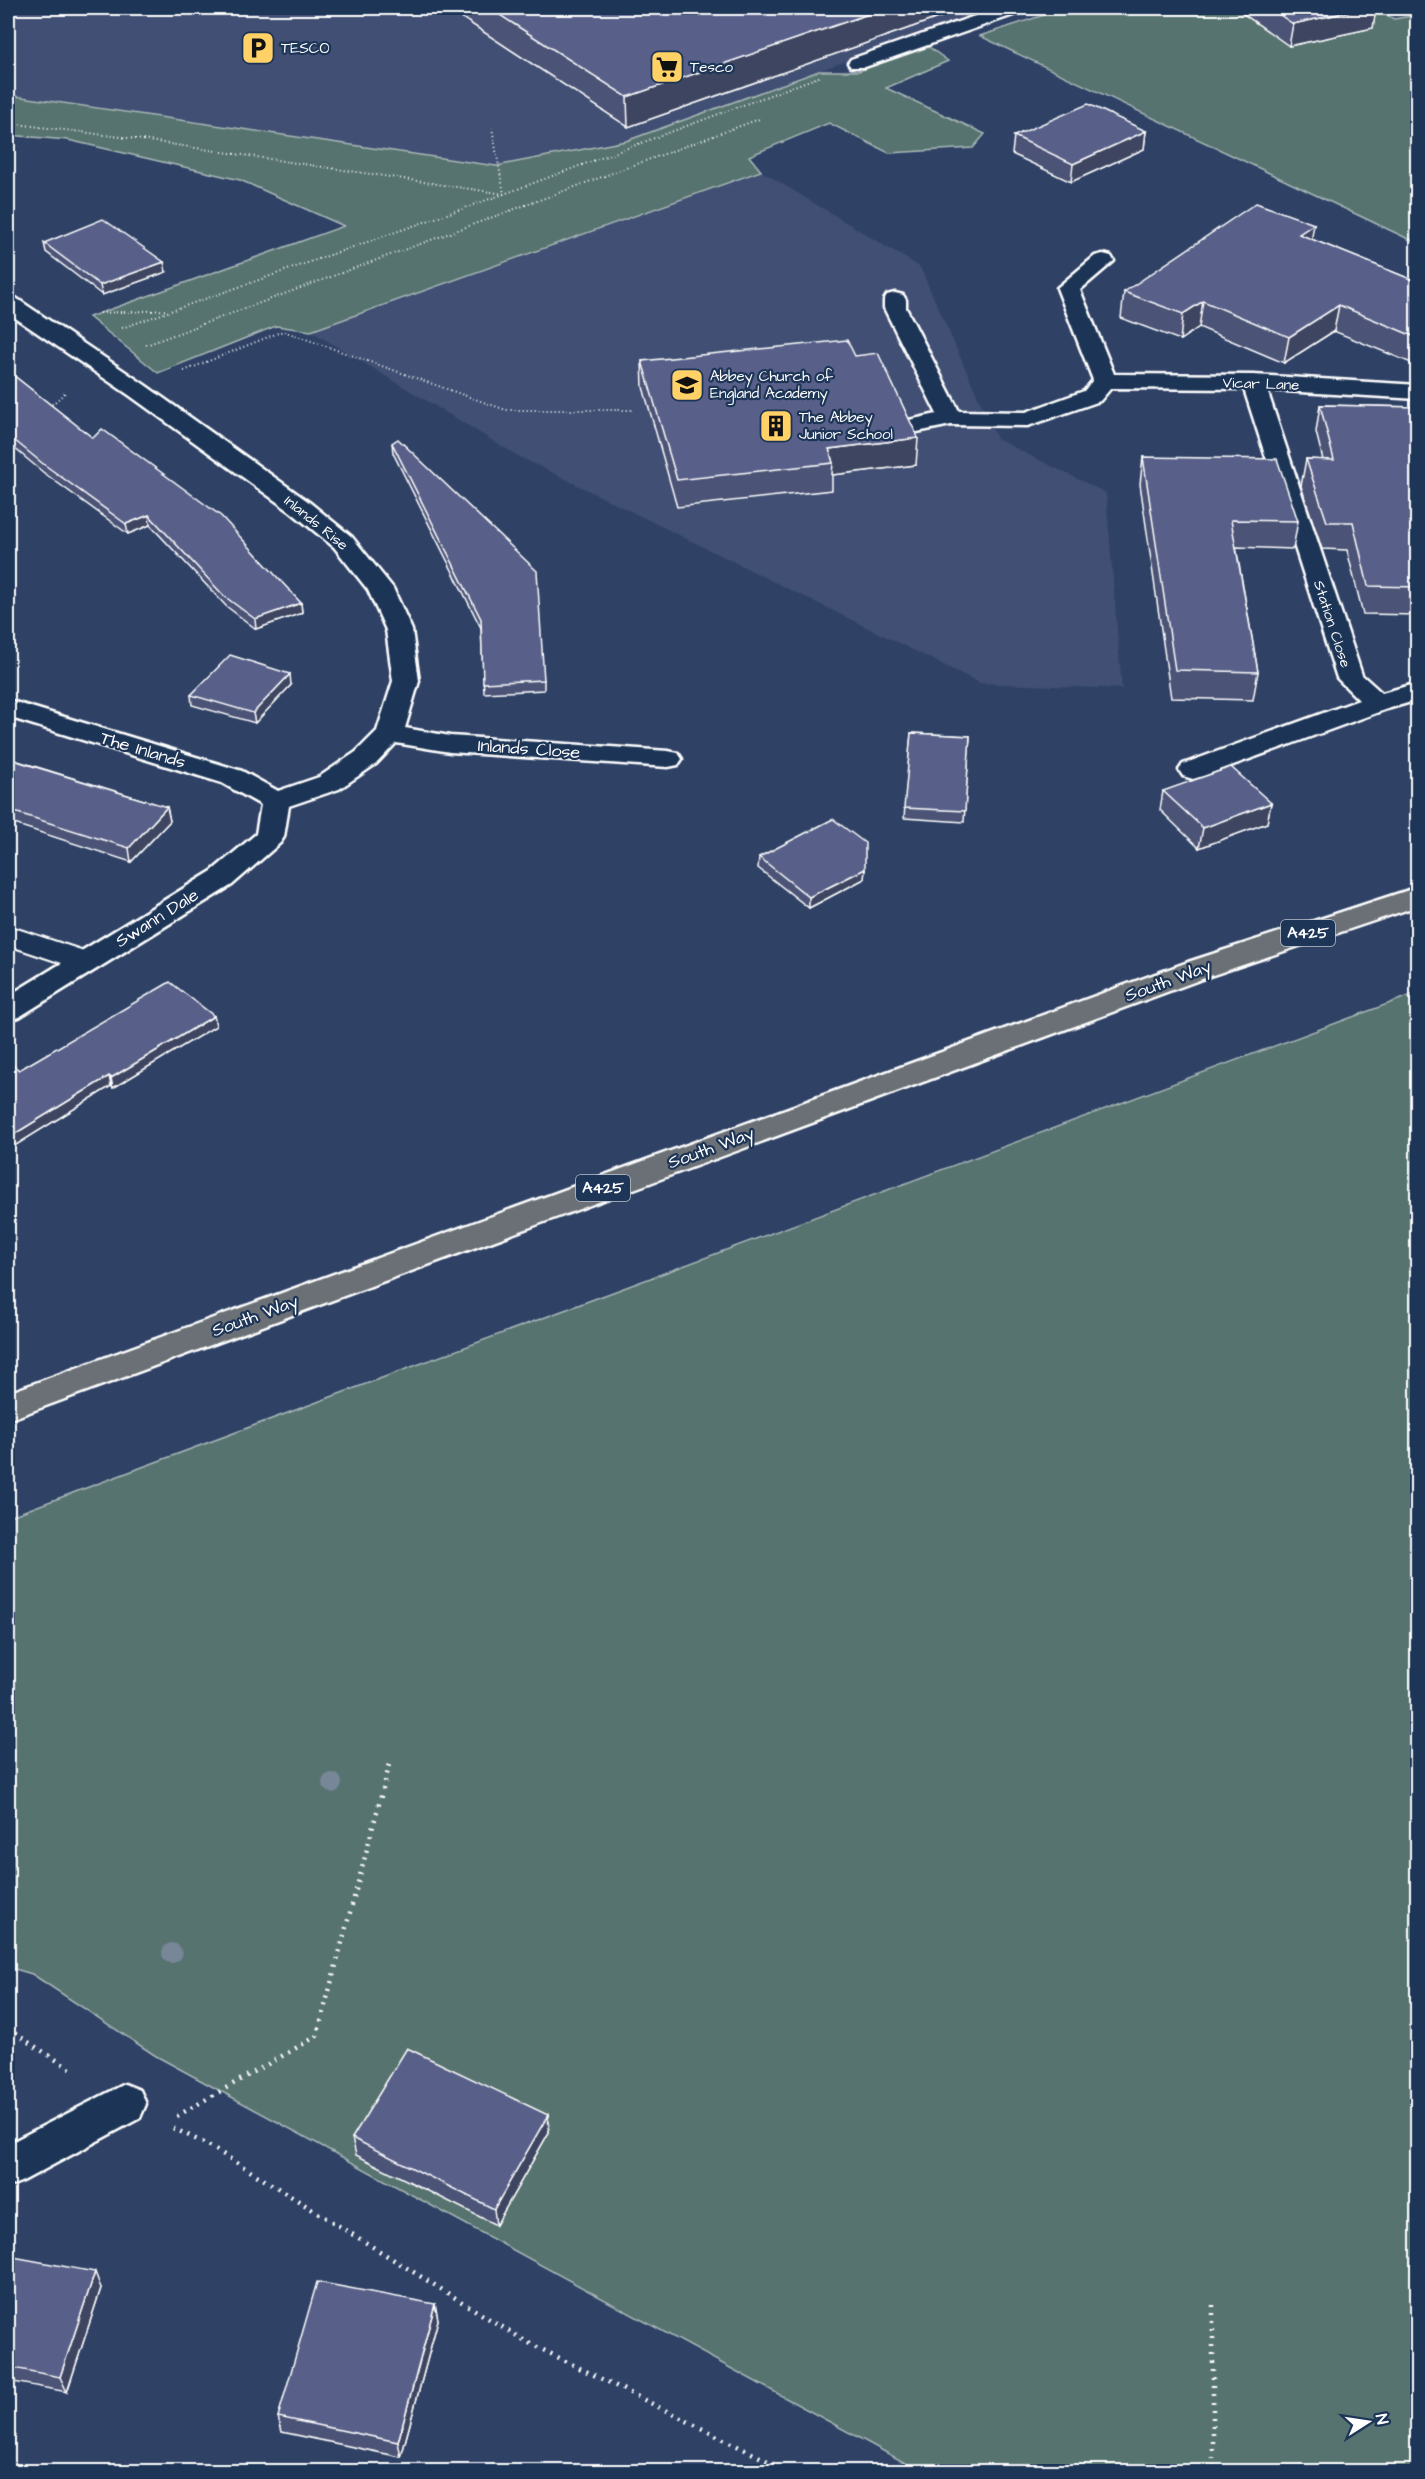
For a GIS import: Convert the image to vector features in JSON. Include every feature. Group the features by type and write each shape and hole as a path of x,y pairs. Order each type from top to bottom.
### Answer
{"main road":[{"name":"South Way","path":"8,1407 1199,969 1418,896"}],"street":[{"path":"858,63 1015,8"},
{"path":"918,425 951,418 1028,419 1092,396 1105,381 1068,288 1103,261"},
{"path":"896,300 895,308 951,418"},
{"name":"Inlands Rise","path":"8,303 137,390 343,542 380,588 399,630 406,681 390,734 366,758 328,783 276,801"},
{"name":"Vicar Lane","path":"1105,381 1253,382 1418,392"},
{"name":"Station Close","path":"1253,382 1350,678 1377,704"},
{"path":"1193,770 1418,691"},
{"name":"The Inlands","path":"8,708 232,777 276,801"},
{"name":"Inlands Close","path":"390,734 450,744 668,759"},
{"name":"Swann Dale","path":"8,1010 222,878 270,837 276,801"},
{"path":"8,2166 125,2104"}],"lane":[{"path":"8,935 86,962"}],"path":[{"path":"71,345 504,194 858,63"},
{"path":"48,408 97,363 759,119"},
{"path":"8,123 141,139 504,194"},
{"path":"492,128 504,194"},
{"path":"137,390 283,331 506,410 633,410"},
{"path":"164,2124 316,2036 390,1763"},
{"path":"8,2029 125,2104 208,2145 525,2341 790,2472"},
{"path":"1213,2305 1213,2472"}],"shaded area":[{"name":"TESCO","path":"8,8 991,8 634,139 496,166 8,95"},
{"name":"Abbey Church of England Academy","path":"761,171 920,267 997,439 1106,493 1122,689 980,683 518,456 311,331"}],"green space":[{"path":"1065,8 1374,8 1394,19 1417,15 1417,243 980,36"},
{"path":"929,47 948,61 886,88 985,134 973,148 889,153 829,123 749,156 761,171 311,331 276,326 158,373 89,317 344,226 240,180 68,140 8,135 8,95 496,166 626,141 819,71 859,71"},
{"path":"1417,993 1417,2471 920,2471 156,2056 32,1974 8,1967 8,1517"}],"building":[{"path":"489,8 886,8 627,97"},
{"path":"1270,8 1366,8 1293,24"},
{"path":"1088,104 1146,131 1073,164 1014,136"},
{"path":"1256,203 1314,224 1299,234 1418,282 1418,338 1339,305 1289,337 1203,301 1183,314 1124,292"},
{"path":"103,219 164,262 100,285 44,243"},
{"name":"The Abbey Junior School","path":"847,340 855,356 878,353 918,438 829,449 833,463 677,480 642,361"},
{"path":"8,371 93,438 102,429 221,516 301,603 255,619 224,596 149,515 126,524 42,463 8,435"},
{"path":"1320,405 1418,407 1418,587 1368,586 1353,522 1327,522 1306,459 1334,460"},
{"path":"398,439 537,571 544,680 483,683 481,619 392,443"},
{"path":"1143,457 1277,459 1298,521 1231,520 1258,672 1175,670"},
{"path":"230,655 290,674 253,713 191,695"},
{"path":"911,733 970,736 965,811 904,808"},
{"path":"8,758 167,807 129,848 8,810"},
{"path":"1231,767 1271,803 1203,828 1163,791"},
{"path":"833,819 865,843 865,869 809,897 759,857"},
{"path":"170,982 214,1016 111,1078 109,1076 8,1138 8,1067 12,1064 19,1070"},
{"path":"407,2048 548,2115 494,2209 352,2138"},
{"path":"8,2256 95,2272 60,2377 8,2367"},
{"path":"317,2282 435,2304 398,2442 278,2417"}],"place":[{"name":"TESCO","path":"258,48"},
{"name":"Tesco","path":"667,67"},
{"name":"Abbey Church of England Academy","path":"687,385"},
{"name":"The Abbey Junior School","path":"776,426"}]}
